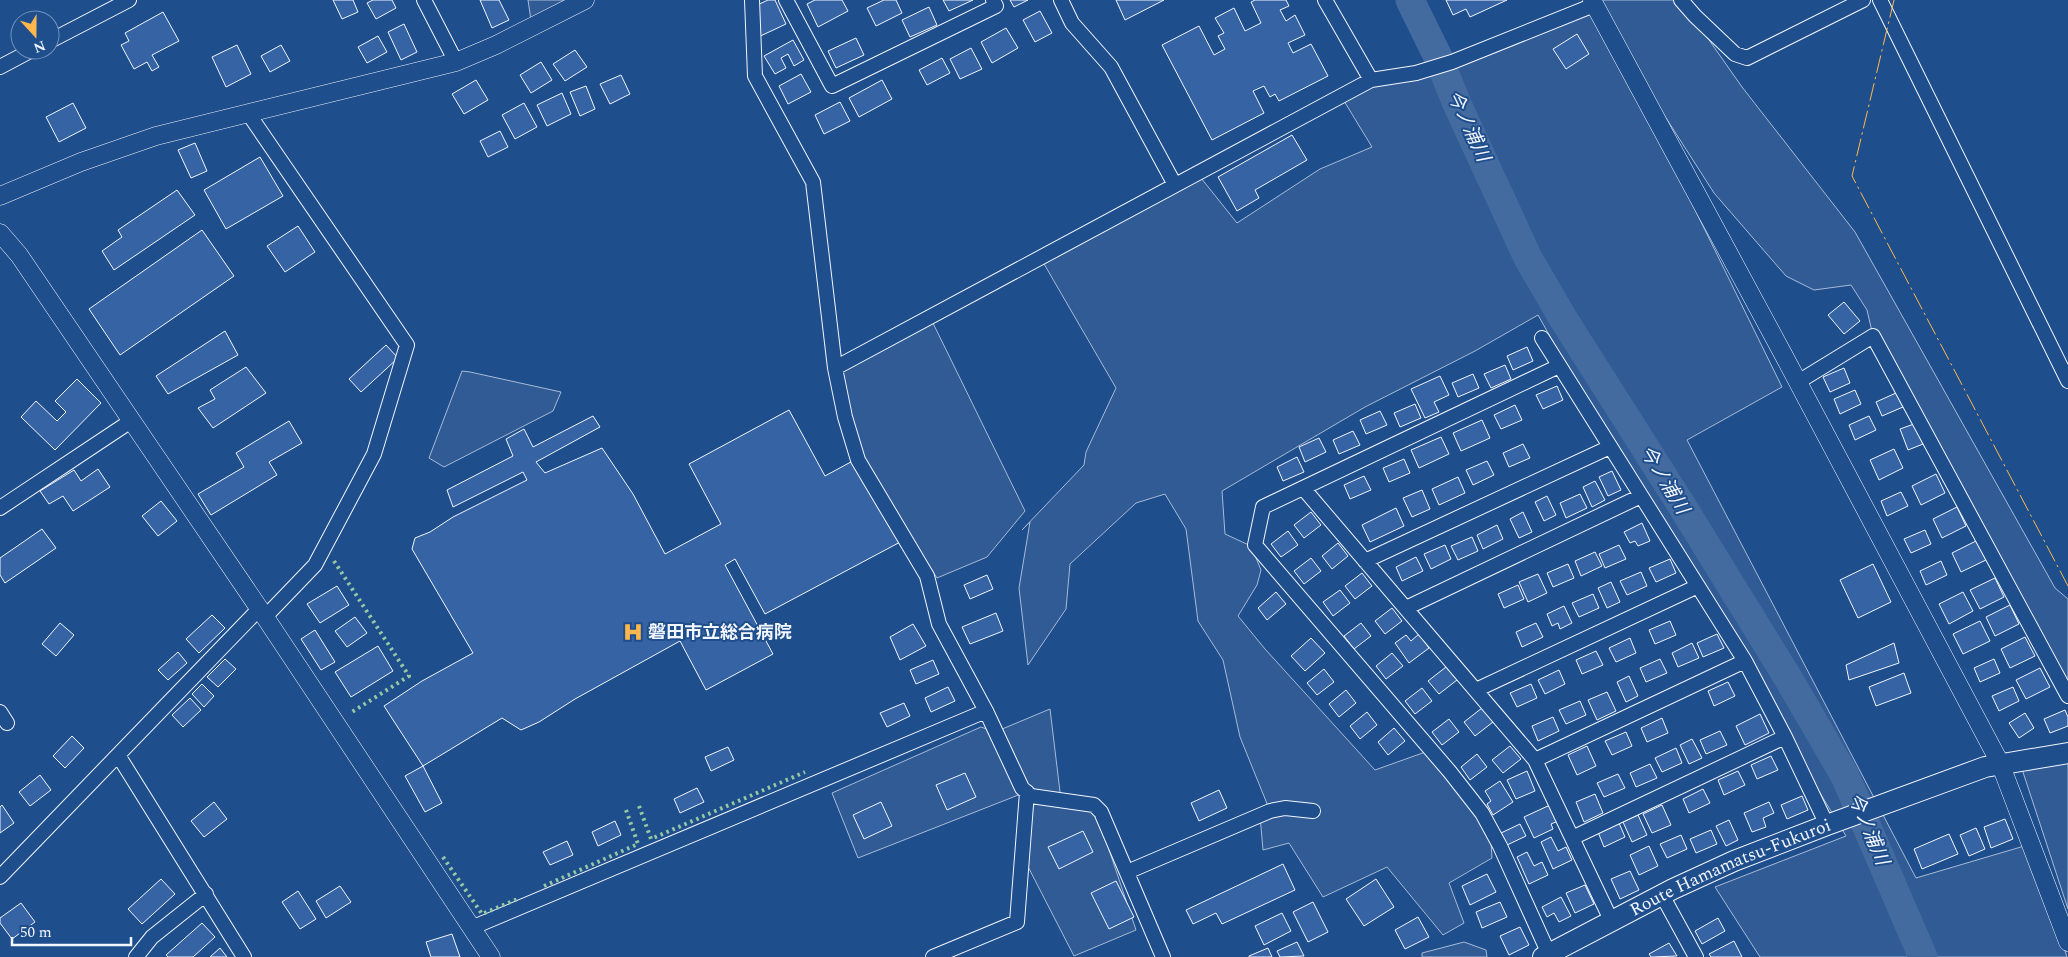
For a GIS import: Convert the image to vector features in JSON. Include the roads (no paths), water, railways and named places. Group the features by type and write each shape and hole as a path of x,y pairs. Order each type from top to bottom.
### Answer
{"main road":[{"name":"Route Hamamatsu-Fukuroi","path":"1546,955 1611,920 1734,861 1876,806 1985,766 2068,753"}],"street":[{"path":"60,36 129,0"},
{"path":"424,0 456,62"},
{"path":"0,196 81,162 156,136 456,62 496,45 585,0"},
{"path":"752,0 755,76 813,182 835,368 845,417 858,460 927,576 939,624 986,711 1022,788 1031,796 1094,805 1101,812 1163,957"},
{"path":"786,0 832,86 996,6 993,0"},
{"path":"1061,0 1072,23 1111,67 1175,185"},
{"path":"1326,0 1371,80"},
{"path":"1681,0 1735,54 1746,58 1863,0"},
{"path":"1880,0 2067,376"},
{"path":"835,368 1371,80 1416,73 1452,62 1593,2 1798,382 2000,763 2068,942"},
{"path":"0,67 13,60"},
{"path":"0,877 118,755 262,613 315,565 374,454 407,345 248,113"},
{"path":"0,233 20,255 132,420 491,957"},
{"path":"1798,382 1873,336 2068,696"},
{"path":"1542,338 1744,661 1785,737 1827,825"},
{"path":"1546,955 1500,846 1482,813 1450,772 1255,545 1263,507 1559,366"},
{"path":"0,508 132,420"},
{"path":"1365,561 1610,447"},
{"path":"1304,488 1535,760 1611,920"},
{"path":"1406,608 1641,496"},
{"path":"1476,690 1698,586"},
{"path":"1535,760 1744,661"},
{"path":"471,928 986,711"},
{"path":"1572,838 1785,737"},
{"path":"118,755 244,957"},
{"path":"933,957 1017,922 1027,792"},
{"path":"1126,872 1270,812 1285,808 1313,811"},
{"path":"136,957 152,937 206,894"},
{"path":"1662,895 1696,957"}],"waterway":[{"name":"今ノ浦川","path":"1410,0 1438,57 1457,104 1528,258 1564,320 1788,678 1845,776 1923,957"}],"place":[{"name":"磐田市立総合病院","path":"633,632"}]}
